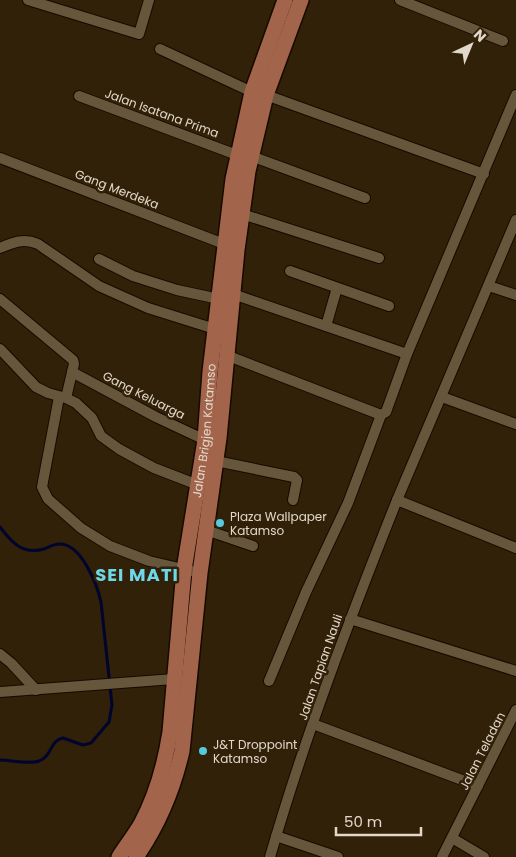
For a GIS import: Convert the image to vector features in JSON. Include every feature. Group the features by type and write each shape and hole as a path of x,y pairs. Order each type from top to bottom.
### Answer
{"main road":[{"name":"Jalan Brigjen Katamso","path":"136,857 152,834 163,812 177,773 182,751 200,573 216,461 226,355 224,244 259,93 285,0"},
{"name":"Jalan Brigjen Katamso","path":"259,93 301,0"},
{"name":"Jalan Brigjen Katamso","path":"119,857 141,824 160,779 170,732 184,570 205,440 215,329 226,297 242,214 244,155"}],"street":[{"path":"28,0 139,34 149,0"},
{"path":"400,0 503,41"},
{"path":"160,49 259,93 484,174"},
{"path":"269,681 306,592 348,503 381,415 386,412 407,354 516,94"},
{"name":"Jalan Isatana Prima","path":"79,96 365,198"},
{"name":"Gang Merdeka","path":"0,158 224,244"},
{"path":"242,214 379,258"},
{"path":"516,220 397,500 516,548"},
{"path":"0,248 14,242 29,240 38,244 100,286 148,308 215,329"},
{"path":"99,259 133,276 177,290 226,297 326,326 407,354"},
{"path":"290,271 389,306"},
{"path":"489,286 516,295"},
{"path":"326,326 338,288"},
{"path":"0,299 66,352 73,360 72,372 63,397 42,487 44,493 81,528 110,546 149,561 200,573"},
{"path":"0,349 36,387 76,404 92,418 102,436 119,449 154,468 198,484"},
{"path":"226,355 381,415"},
{"name":"Gang Keluarga","path":"72,372 156,417 205,440"},
{"path":"442,397 516,424"},
{"path":"216,461 294,477 297,480 292,500"},
{"name":"Jalan Tapian Nauli","path":"270,857 313,724 350,619 397,500"},
{"path":"206,530 253,546"},
{"path":"350,619 516,672"},
{"path":"0,654 36,690"},
{"path":"0,692 174,679"},
{"name":"Jalan Teladan","path":"442,857 516,710"},
{"path":"313,724 478,786"},
{"path":"276,836 338,857"},
{"path":"452,838 484,857"}],"waterway":[{"path":"0,527 14,543 24,549 37,550 57,544 67,545 81,557 87,566 96,585 101,602 112,705 109,722 91,743 83,745 63,738 55,742 46,756 39,761 0,760"}],"place":[{"name":"Plaza Wallpaper Katamso","path":"220,523"},
{"name":"J&T Droppoint Katamso","path":"203,751"}],"district":[{"name":"SEI MATI","path":"137,574"}]}
